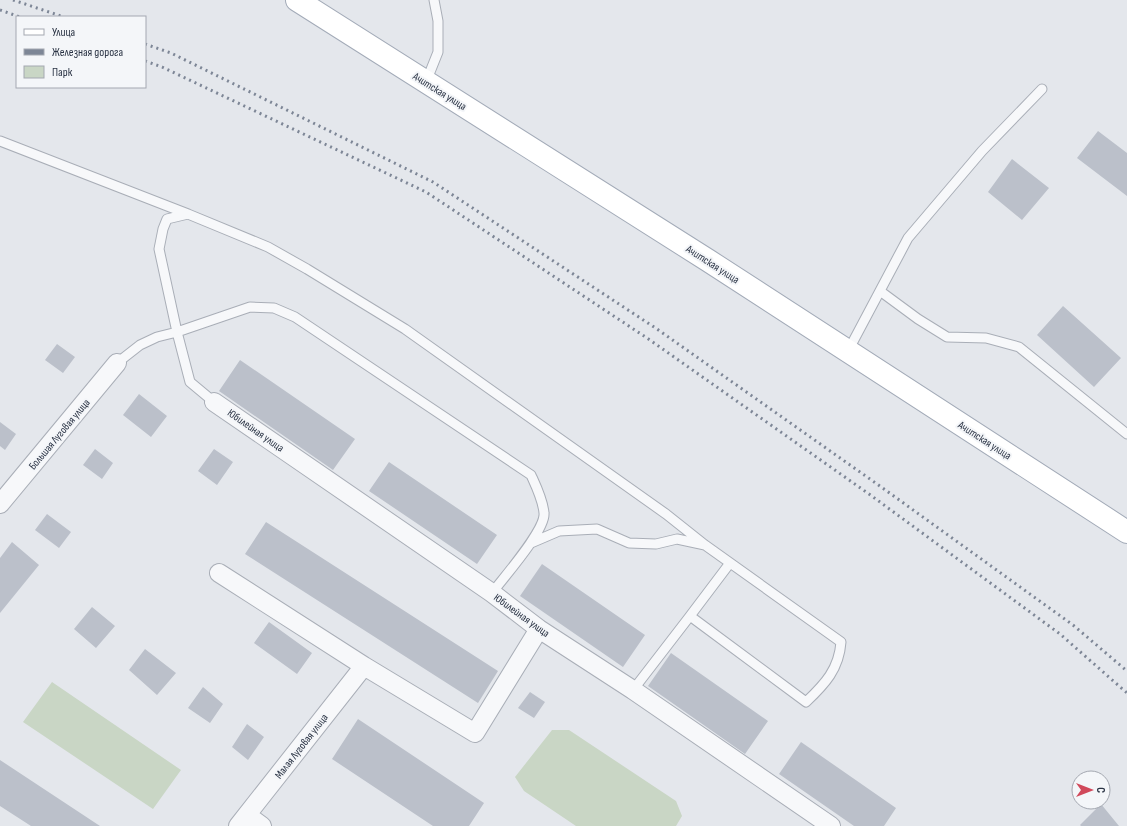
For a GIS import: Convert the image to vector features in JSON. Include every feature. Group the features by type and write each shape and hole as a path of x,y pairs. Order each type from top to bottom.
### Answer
{"main road":[{"name":"Ачитская улица","path":"297,0 848,351 1127,532"}],"street":[{"name":"Большая Луговая улица","path":"0,504 117,363"},
{"name":"Юбилейная улица","path":"214,402 492,593 539,628 633,690 831,826"},
{"path":"219,573 364,666 475,733 539,628"},
{"name":"Малая Луговая улица","path":"242,820 364,666"},
{"path":"242,820 262,826"}],"lane":[{"path":"426,82 438,52 438,21 434,0"},
{"path":"848,351 908,238 982,151 1042,89"},
{"path":"0,141 188,214 268,247 307,269 405,330 666,514 704,545 841,642 840,653 835,669 823,685 806,702 690,616"},
{"path":"188,214 167,219 163,229 159,249 177,332 190,382 214,402"},
{"path":"880,291 918,319 947,337 986,338 1019,348 1127,434"},
{"path":"117,363 140,345 157,337 177,332 250,307 274,308 295,317 531,474 539,493 545,514 539,530 492,593"},
{"path":"530,543 559,531 597,530 629,543 656,544 677,539 704,545"},
{"path":"633,690 730,563"}],"green space":[{"path":"52,682 181,770 153,809 23,722"},
{"path":"552,730 569,730 676,801 682,816 676,826 576,826 524,791 515,777"}],"building":[{"path":"1098,131 1127,153 1127,196 1077,158"},
{"path":"1012,159 1049,188 1022,220 988,192"},
{"path":"1063,306 1121,358 1094,387 1037,335"},
{"path":"57,344 75,357 63,373 45,360"},
{"path":"240,360 355,439 333,470 219,391"},
{"path":"139,394 167,416 151,437 123,415"},
{"path":"0,422 16,434 5,450 0,446"},
{"path":"95,449 113,463 102,479 83,465"},
{"path":"214,449 233,462 217,485 198,471"},
{"path":"389,462 497,535 477,564 369,491"},
{"path":"47,514 71,532 59,548 35,530"},
{"path":"266,522 498,671 478,703 245,554"},
{"path":"12,542 39,565 0,613 0,558"},
{"path":"542,564 645,635 623,667 520,596"},
{"path":"92,607 115,626 96,648 74,629"},
{"path":"269,622 312,653 297,674 254,643"},
{"path":"145,649 176,673 157,695 129,670"},
{"path":"671,653 768,721 745,754 648,686"},
{"path":"203,687 223,704 210,723 188,708"},
{"path":"530,692 545,702 534,718 518,708"},
{"path":"358,719 484,803 469,826 433,826 332,759"},
{"path":"247,724 264,737 248,760 232,747"},
{"path":"801,742 896,808 884,826 854,826 779,774"},
{"path":"0,760 100,826 31,826 0,806"},
{"path":"1095,810 1106,810 1119,826 1081,826 1080,825"}],"railway":[{"path":"13,0 61,16"},
{"path":"0,10 17,16"},
{"path":"146,44 171,53 433,182 657,329 877,484 1073,625 1127,671"},
{"path":"146,61 162,67 426,192 647,338 869,494 1060,634 1127,693"}]}
